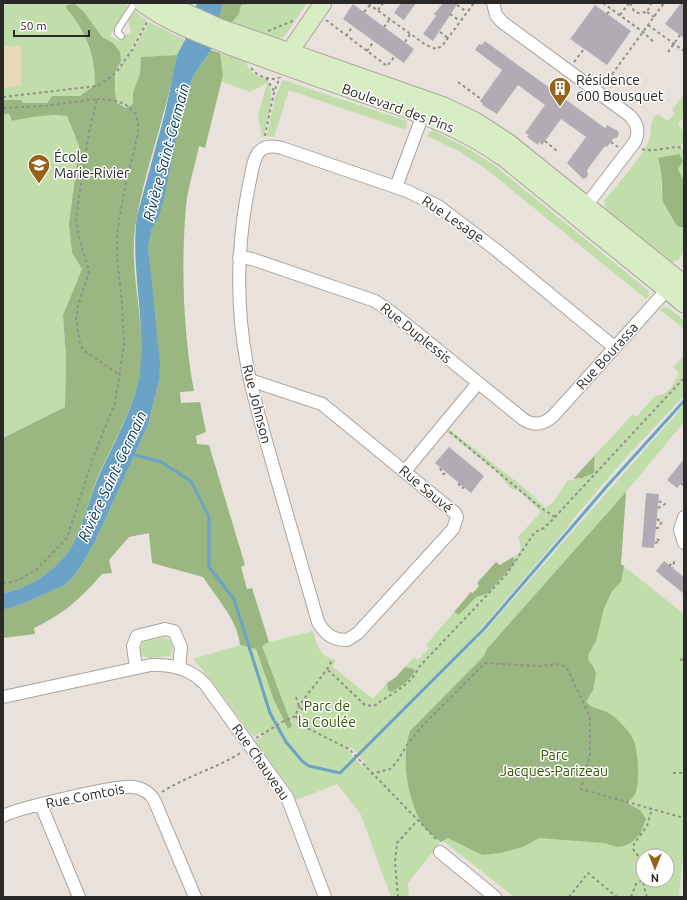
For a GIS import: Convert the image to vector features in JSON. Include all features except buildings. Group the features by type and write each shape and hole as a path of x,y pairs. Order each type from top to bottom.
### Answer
{"street":[{"name":"Boulevard des Pins","path":"165,3 183,19"},
{"path":"285,66 324,3"},
{"path":"492,3 496,15 502,22 629,115 636,123 638,134 634,143 582,211"},
{"name":"Boulevard des Pins","path":"145,10 183,19 285,66 426,108 455,111 489,129 582,211 677,281 684,304"},
{"path":"396,187 426,108"},
{"name":"Rue Lesage","path":"264,142 268,146 282,148 424,198 446,211 495,249 614,347"},
{"name":"Rue Johnson","path":"264,142 254,162 244,207 240,257 241,324 250,380 318,622 323,631 331,637 347,640"},
{"name":"Rue Duplessis","path":"240,257 252,259 286,270 375,302 391,312 523,419 532,424"},
{"name":"Rue Bourassa","path":"532,424 542,423 551,418 614,347 677,281"},
{"name":"Rue Sauvé","path":"250,380 322,404 452,509 457,517 455,525 358,633 347,640"},
{"path":"405,472 478,383"},
{"path":"684,517 680,530 684,543"},
{"path":"136,668 133,646 136,636 169,628 174,631 181,647 180,668"},
{"name":"Rue Chauveau","path":"3,697 136,668 158,665 180,668 193,674 205,684 287,797 325,897"},
{"name":"Rue Comtois","path":"3,816 12,812 41,805 123,787 135,787 150,794 158,806 195,897"},
{"path":"41,805 79,897"},
{"path":"440,847 495,897"}],"lane":[{"path":"120,36 118,29 135,3"}],"path":[{"path":"377,10 383,3"},
{"path":"364,12 370,4 426,45 436,49 442,46 474,3"},
{"path":"604,3 643,32 655,43"},
{"path":"620,15 629,3 634,11 638,13 647,12 654,18"},
{"path":"647,12 651,3"},
{"path":"604,84 664,3"},
{"path":"457,5 467,12"},
{"path":"607,14 611,9"},
{"path":"3,97 97,86 113,76 132,50 147,22 145,20 145,10"},
{"path":"450,14 460,22"},
{"path":"266,32 298,19"},
{"path":"384,27 390,19"},
{"path":"325,20 386,66 395,56"},
{"path":"648,25 684,51"},
{"path":"346,36 353,26"},
{"path":"440,32 448,38"},
{"path":"405,42 410,34"},
{"path":"668,52 680,35"},
{"path":"367,51 374,41"},
{"path":"574,62 584,49"},
{"path":"249,62 252,70 265,77 274,92"},
{"path":"265,77 285,66"},
{"path":"264,142 274,92 285,66"},
{"path":"458,82 481,99"},
{"path":"563,97 572,86"},
{"path":"3,108 44,106 97,99 113,100 125,104 136,114 138,124 138,134 124,187 117,233 117,256 122,304 124,345 115,403 93,458 67,538 36,570 19,580 3,584"},
{"path":"97,99 89,132 76,218 79,238 89,271 78,306 76,318 80,345 86,352 120,375"},
{"path":"545,141 557,151"},
{"path":"611,142 618,147"},
{"path":"642,149 647,150 673,147 684,148"},
{"path":"328,670 365,705 374,706 386,697 395,694 409,682 419,667 506,575 535,532 544,528 555,517 684,378"},
{"path":"443,426 498,470 541,508 555,517"},
{"path":"440,468 442,474 447,474"},
{"path":"458,483 460,487 464,488"},
{"path":"681,483 684,486"},
{"path":"658,501 665,504 658,508"},
{"path":"656,528 658,528 662,522 657,519"},
{"path":"655,538 660,541 655,543"},
{"path":"669,566 674,562 673,568"},
{"path":"680,660 684,659"},
{"path":"332,660 328,670 299,706 296,716 301,725 349,749 440,847"},
{"path":"371,774 390,769 397,762 407,745 423,724 485,663 538,666 560,664 567,668 590,717 590,756 581,789 684,818"},
{"path":"296,697 299,706 303,710"},
{"path":"255,739 266,731 296,716"},
{"path":"159,794 176,783 229,760 244,750"},
{"path":"673,773 684,773"},
{"path":"635,852 633,849 634,844 648,826 652,808"},
{"path":"398,897 395,862 397,843 417,822"},
{"path":"569,897 588,873 617,897"},
{"path":"631,897 635,887"}],"green space":[{"path":"3,3 124,3 128,6 110,36 119,41 131,32 128,19 133,10 147,20 131,48 132,51 149,22 185,40 177,55 141,57 140,73 133,93 133,104 126,108 117,103 115,81 121,61 113,43 102,38 84,12 66,8 79,26 88,44 93,64 95,85 80,96 52,96 47,103 22,103 21,100 3,100 3,87 21,86 21,46 3,46"},
{"path":"223,3 258,3 241,5 239,14 231,23 219,17"},
{"path":"258,3 307,3 286,34 277,39 231,23 239,14 241,5"},
{"path":"75,4 84,12 102,37 113,43 120,52 121,61 115,73 115,91 117,103 126,108 133,104 133,93 140,73 141,57 177,55 173,77 144,185 135,228 134,265 142,355 140,373 128,413 97,479 80,529 73,544 60,562 43,576 24,587 3,593 3,438 65,407 66,358 63,315 82,269 72,253 69,224 79,146 67,116 40,116 12,121 9,114 3,114 3,100 21,100 23,103 47,103 52,96 80,96 95,85 95,74 88,44 79,26 66,8 67,5"},
{"path":"211,50 220,53 223,75 205,148 199,146 188,191 186,206 183,275 185,322 194,391 180,392 181,403 200,402 206,432 196,436 197,444 209,445 245,565 241,567 247,589 252,588 269,642 262,646 292,726 288,729 274,700 256,649 240,645 231,618 203,577 152,563 149,533 129,537 109,560 112,573 102,574 71,605 55,617 34,628 35,634 3,638 3,610 20,605 65,585 78,571 96,540 148,425 159,381 148,247 152,229 159,217 182,111 193,76"},
{"path":"220,53 246,62 249,69 253,73 268,83 271,89 271,97 264,136 262,137 258,116 267,83 250,92 221,81 223,75"},
{"path":"283,80 407,121 406,130 289,90 274,137 267,136 275,97"},
{"path":"684,94 684,116 678,125 684,131 684,141 680,147 684,150 684,181 678,169 679,154 658,159 661,171 661,187 677,226 684,228 684,245 682,255 679,259 670,263 605,209 604,201 642,153 650,137 651,122 655,116 658,114 668,121 675,113 672,110"},
{"path":"3,114 8,114 12,121 38,116 67,116 79,146 69,224 72,253 82,269 63,315 66,358 65,407 3,438"},
{"path":"432,130 472,151 494,165 649,291 648,294 650,295 646,299 486,169 459,151 427,136"},
{"path":"679,154 683,161 678,169 684,181 684,228 677,226 663,202 661,171 658,158"},
{"path":"664,306 684,320 684,329 660,310"},
{"name":"Parc Jacques-Parizeau","path":"684,356 684,396 629,454 468,644 358,754 351,747 348,751 362,766 366,764 359,756 484,632 684,405 684,422 626,492 621,564 684,614 684,843 679,897 514,897 442,840 408,883 409,897 391,897 360,813 337,784 296,800 292,791 255,741 263,736 261,732 253,737 212,681 193,659 240,645 256,649 269,642 313,631 322,653 325,656 335,660 333,667 373,699 387,683 388,690 414,669 405,667 414,657 418,660 429,648 426,645 454,612 459,615 476,597 487,594 513,565 515,561 513,557 518,554 521,547 518,537 541,512 518,490 511,489 497,472 447,432 449,429 527,490 545,508 554,501 567,481 582,478 596,465 595,455 633,414 636,417 655,396 664,394 671,388 679,373 673,367"},
{"path":"595,455 594,473 582,478 573,479"},
{"path":"626,492 621,564 624,566 621,582 612,591 604,608 596,641 588,655 589,661 596,674 593,690 586,702 589,705 613,716 626,729 635,743 638,780 635,794 627,803 640,810 646,819 640,834 631,843 617,847 604,843 539,838 523,847 500,853 482,855 448,838 441,842 423,826 411,798 406,764 407,742 410,731 484,656 487,649"},
{"path":"513,557 515,561 513,565 487,594 476,597 459,615 454,612 471,592 473,593 479,586 477,583 496,562 500,565"},
{"path":"165,637 172,645 172,653 170,656 149,658 142,656 140,649 142,642"},
{"path":"405,667 414,669 415,671 410,678 391,692 388,690 387,683 396,677"}],"sand":[{"path":"3,46 21,46 21,86 3,87"}],"water":[{"name":"Rivière Saint-Germain","path":"197,3 223,3 211,50 193,76 182,111 165,194 159,217 152,229 148,247 160,363 159,381 148,425 96,540 78,571 65,585 20,605 3,610 3,593 24,587 44,576 61,561 73,544 98,478 123,425 134,397 138,384 141,352 140,313 135,255 137,216 165,113 177,55 185,40"}],"waterway":[{"name":"Rivière Saint-Germain","path":"131,454 161,462 191,481 209,517 209,567 234,599 270,713 286,742 303,762 309,766 340,773 483,630 608,485 684,401"}],"place":[{"name":"Résidence 600 Bousquet","path":"560,108"},
{"name":"École Marie-Rivier","path":"39,184"}],"park label":[{"name":"Parc de la Coulée","path":"327,714"}]}
